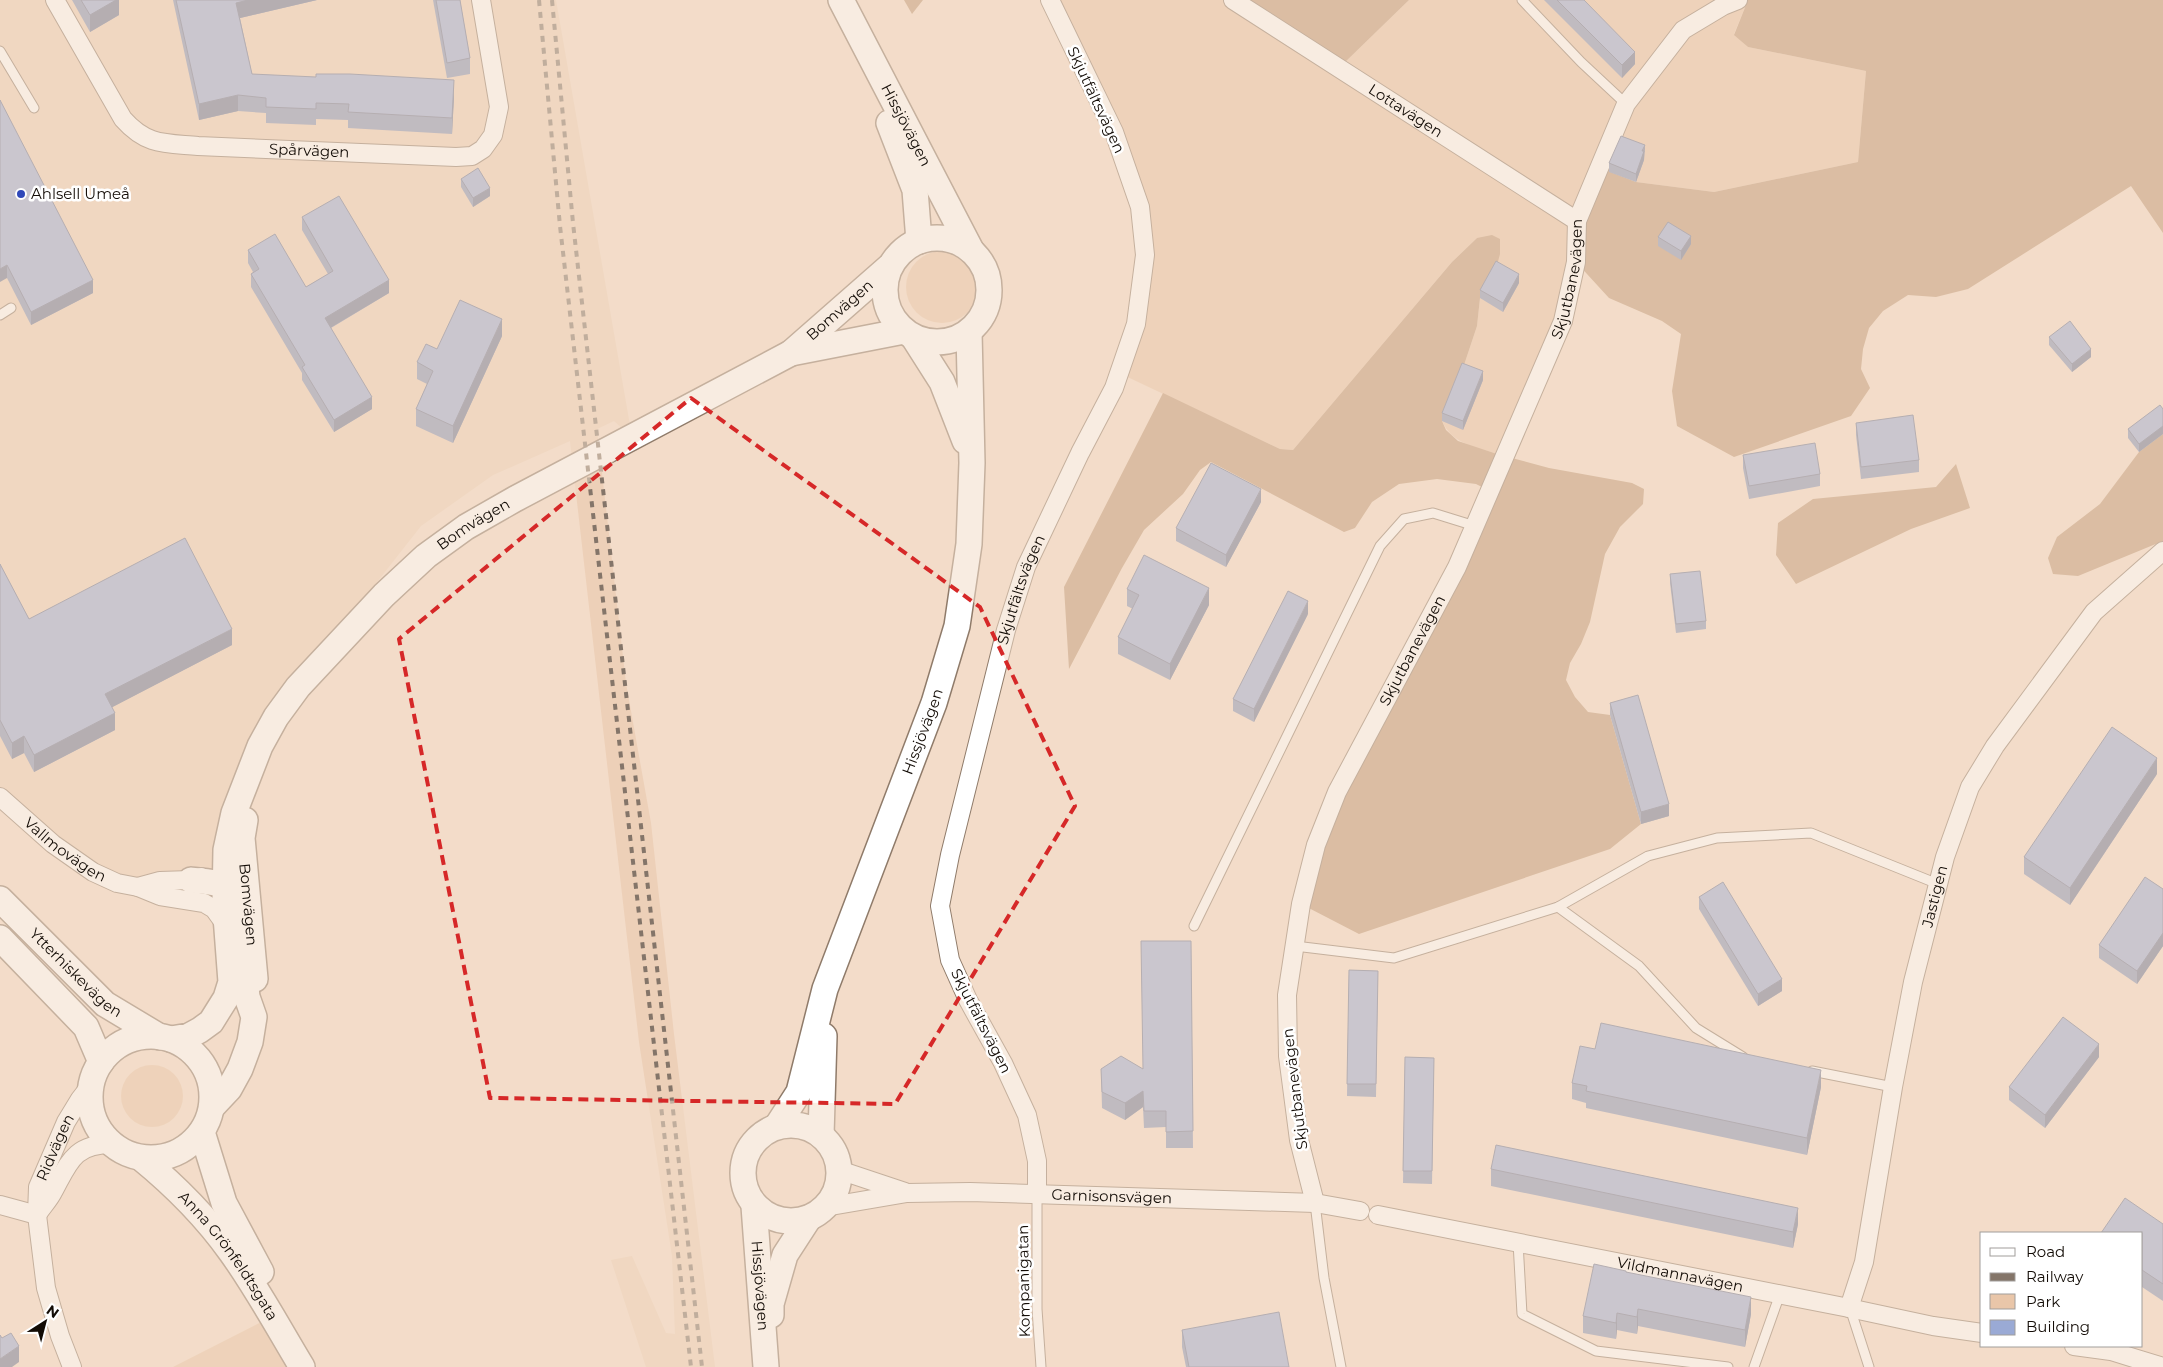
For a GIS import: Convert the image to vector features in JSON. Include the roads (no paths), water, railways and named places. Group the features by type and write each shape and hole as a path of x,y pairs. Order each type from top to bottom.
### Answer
{"main road":[{"name":"Hissjövägen","path":"919,241 915,190 841,0 971,250"},
{"path":"934,238 951,240 971,250 984,266 989,288 987,305 980,320 969,332 953,340 928,342 909,334 894,321 886,306 884,284 889,267 901,251 919,241 934,238"},
{"name":"Bomvägen","path":"213,1106 229,1089 240,1069 250,1042 254,1017 256,969 235,850 234,813 260,746 276,717 298,688 384,595 426,556 466,527 514,499 791,353 889,267"},
{"name":"Hissjövägen","path":"777,1126 799,1092 825,989 934,703 956,626 969,544 972,463 969,332"},
{"name":"Hissjövägen","path":"909,334 942,382 972,463"},
{"name":"Bomvägen","path":"791,353 909,334"},
{"name":"Bomvägen","path":"166,1038 189,1036 200,1030 211,1022 226,998 231,982 227,927 227,889 235,850"},
{"name":"Bomvägen","path":"193,890 227,889"},
{"name":"Bomvägen","path":"227,889 237,901 246,997 254,1017"},
{"name":"Ytterhiskevägen","path":"0,899 105,1004 166,1038"},
{"name":"Ytterhiskevägen","path":"0,938 86,1027 101,1062"},
{"name":"Hissjövägen","path":"821,1135 825,989"},
{"path":"135,1038 166,1038 183,1045 196,1056 206,1069 211,1085 213,1106 202,1132 188,1146 173,1155 141,1158 121,1150 103,1135 93,1116 90,1102 90,1086 101,1062 110,1052 135,1038"},
{"path":"801,1125 821,1135 832,1148 839,1170 838,1184 817,1212 785,1220 754,1206 747,1196 741,1174 750,1145 777,1126 801,1125"},
{"name":"Anna Grönfeldtsgata","path":"202,1132 224,1203 279,1307 304,1367"},
{"name":"Anna Grönfeldtsgata","path":"141,1158 185,1198 231,1252 304,1367"},
{"name":"Hissjövägen","path":"754,1206 767,1367"},
{"name":"Hissjövägen","path":"767,1367 771,1304 785,1255 817,1212"}],"street":[{"name":"Spårvägen","path":"55,0 123,119 133,130 148,140 198,146 456,157 472,156 483,149 493,135 499,107 480,0"},
{"name":"Skjutfältsvägen","path":"1037,1194 1037,1161 1027,1116 1003,1063 968,1000 950,960 940,906 952,846 1012,612 1026,567 1080,453 1114,388 1136,324 1145,255 1140,207 1114,132 1050,0"},
{"name":"Lottavägen","path":"1233,0 1577,222"},
{"name":"Skjutbanevägen","path":"1315,1203 1299,1140 1288,1056 1287,995 1301,904 1316,845 1337,792 1458,567 1563,321 1576,262 1577,222 1626,104 1683,30 1723,6 1738,0"},
{"name":"Jastigen","path":"1850,1308 1864,1262 1893,1087 1913,982 1945,857 1970,787 1995,746 2094,612 2163,551"},
{"name":"Vallmovägen","path":"0,797 53,844 93,872 117,882 138,887 160,881 193,890 214,909 227,927"},
{"name":"Vallmovägen","path":"193,890 219,863 235,850"},
{"name":"Ridvägen","path":"72,1367 60,1336 46,1288 37,1215 38,1187 66,1122 90,1086"},
{"name":"Ridvägen","path":"37,1215 52,1195 66,1166 79,1151 96,1144 112,1144"},
{"name":"Garnisonsvägen","path":"839,1170 907,1192"},
{"name":"Garnisonsvägen","path":"817,1212 907,1192 1037,1194 1315,1203"},
{"path":"1315,1203 1360,1211"},
{"path":"0,1205 37,1215"},
{"name":"Vildmannavägen","path":"1378,1215 1933,1326 1980,1333"},
{"path":"2081,1347 2111,1351 2163,1367"}],"lane":[{"path":"1522,0 1581,62 1626,104"},
{"path":"0,51 34,108"},
{"path":"0,315 12,308"},
{"path":"1194,926 1380,546 1404,519 1433,513 1475,526"},
{"path":"1295,946 1394,958 1558,907 1648,856 1717,838 1811,833 1938,884"},
{"path":"1558,907 1639,966 1696,1028 1742,1057 1751,1059"},
{"path":"1798,1068 1893,1087"},
{"name":"Kompanigatan","path":"1037,1194 1037,1309 1041,1367"},
{"name":"Skjutbanevägen","path":"1315,1203 1324,1278 1341,1367"},
{"path":"1518,1242 1522,1314 1596,1351 1728,1367"},
{"path":"1754,1367 1780,1294"},
{"path":"1850,1308 1869,1367"}],"railway":[{"path":"539,0 560,226 691,1367"},
{"path":"552,0 573,223 702,1367"}],"place":[{"name":"Ahlsell Umeå","path":"21,194"}]}
